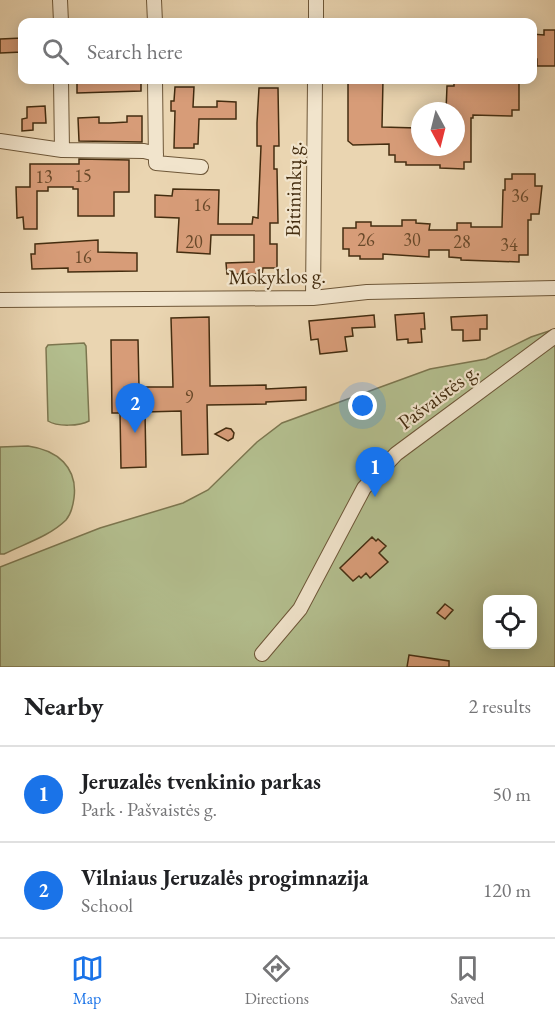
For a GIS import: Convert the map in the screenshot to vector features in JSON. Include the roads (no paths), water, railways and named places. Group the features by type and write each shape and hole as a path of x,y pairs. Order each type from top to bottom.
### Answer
{"street":[{"path":"60,0 61,18"},
{"path":"154,0 154,18"},
{"path":"316,0 316,18"},
{"path":"61,84 62,150"},
{"path":"155,84 156,162 201,167"},
{"name":"Bitininkų g.","path":"313,298 315,84"},
{"path":"0,141 62,150 144,151 156,154"},
{"name":"Mokyklos g.","path":"0,300 313,298 367,292 555,288"},
{"name":"Pašvaistės g.","path":"262,654 300,609 364,488 396,454 555,336"}],"place":[{"name":"Vilniaus Jeruzalės progimnazija","path":"135,433"},
{"name":"Jeruzalės tvenkinio parkas","path":"375,497"}]}
